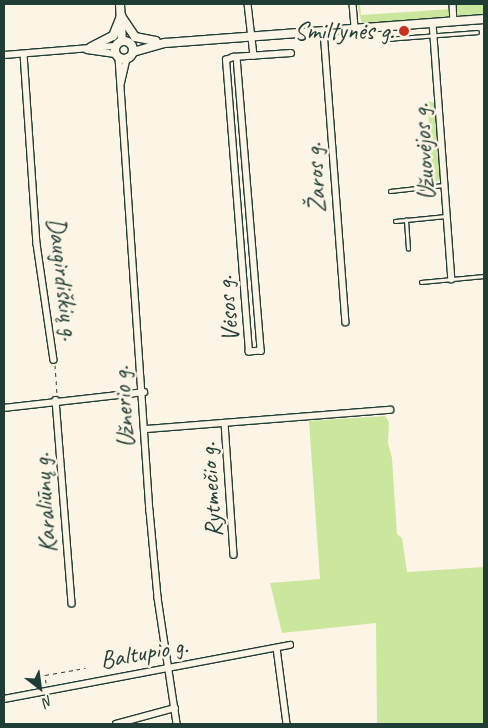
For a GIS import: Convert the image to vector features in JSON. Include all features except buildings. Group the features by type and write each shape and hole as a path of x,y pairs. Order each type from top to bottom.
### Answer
{"main road":[{"name":"Užnerio g.","path":"120,4 120,51"},
{"path":"121,16 135,37 165,43"},
{"path":"91,47 113,36 121,16"},
{"path":"120,51 165,43 484,19"},
{"path":"120,51 156,41"}],"street":[{"path":"248,4 254,56"},
{"path":"353,4 355,28"},
{"path":"453,4 454,21"},
{"name":"Užuovėjos g.","path":"433,23 452,279"},
{"name":"Žaros g.","path":"324,31 346,322"},
{"path":"4,55 91,47 120,51"},
{"path":"82,49 120,51"},
{"name":"Užnerio g.","path":"120,51 144,392 151,521 168,667 177,724"},
{"path":"237,57 291,53"},
{"name":"Daugirdiškių g.","path":"24,54 37,244 54,360"},
{"name":"Vėsos g.","path":"237,57 250,201 261,351 249,352 226,60 237,57"},
{"path":"4,408 57,400 144,392"},
{"name":"Karaliūnų g.","path":"57,400 72,603"},
{"path":"146,429 390,410"},
{"name":"Rytmečio g.","path":"225,424 234,555"},
{"name":"Baltupio g.","path":"4,699 290,645"},
{"path":"277,648 287,724"},
{"path":"116,724 175,708"}],"lane":[{"path":"387,39 477,32"},
{"path":"390,191 445,185"},
{"path":"238,202 250,201"},
{"path":"395,221 448,216"},
{"path":"406,220 408,249"},
{"path":"421,282 484,276"}],"path":[{"path":"54,360 57,400"},
{"path":"47,690 45,675 85,668"}],"green space":[{"path":"357,4 360,4 361,15 451,9 451,15 446,18 362,24"},
{"path":"456,4 484,4 484,15 458,17"},
{"path":"428,101 435,103 441,180 425,185 420,130 429,130"},
{"path":"385,416 389,422 388,443 392,458 397,534 402,538 407,572 484,567 484,724 377,724 376,623 282,633 270,583 320,579 309,421"}],"place":[{"name":"Smiltynės g.","path":"404,31"}]}
